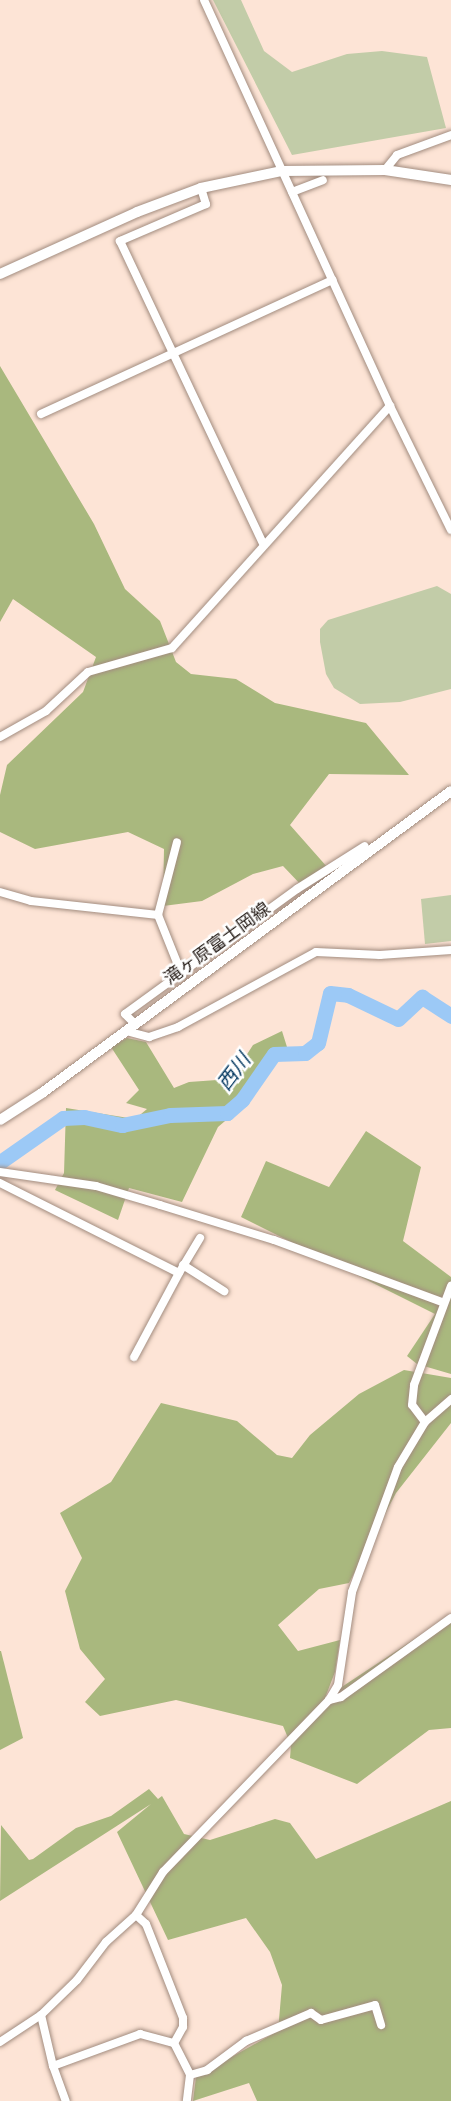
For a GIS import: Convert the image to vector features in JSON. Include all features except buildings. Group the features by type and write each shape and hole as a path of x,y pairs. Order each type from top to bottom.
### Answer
{"main road":[{"path":"0,274 137,212 201,188 282,171 386,170 451,180"},
{"name":"滝ヶ原富士岡線","path":"0,1120 131,1027 451,791"}],"street":[{"path":"204,0 390,406 451,530"},
{"path":"386,170 397,155 451,135"},
{"path":"292,192 323,180"},
{"path":"201,188 206,204 120,241 264,545"},
{"path":"41,414 333,280"},
{"path":"0,737 46,711 88,672 171,648 390,406"},
{"path":"177,842 158,915 182,975"},
{"path":"365,846 297,889 182,975 125,1014 131,1027 149,1037 177,1027 316,952 380,955 451,950"},
{"path":"0,892 31,901 158,915"},
{"path":"0,1172 96,1186 274,1240 442,1302"},
{"path":"0,1183 224,1291"},
{"path":"134,1357 181,1269 201,1238"},
{"path":"425,1422 412,1405 414,1385 442,1302 451,1286"},
{"path":"0,2042 41,2015 136,1915 163,1872 329,1700 338,1685 352,1592 398,1467 425,1422 451,1399"},
{"path":"329,1700 341,1697 451,1618"},
{"path":"136,1915 147,1923 183,2018 183,2027 174,2043"},
{"path":"190,2075 207,2070 246,2041 311,2013 321,2020 375,2005 381,2025"},
{"path":"41,2015 53,2066 66,2101"},
{"path":"53,2066 140,2034 174,2043 190,2075 187,2101"}],"green space":[{"path":"213,0 241,0 264,51 292,72 347,54 382,51 427,57 446,128 292,155"},
{"path":"0,366 94,524 125,589 160,621 176,662 191,674 236,679 275,703 366,723 409,775 329,774 290,825 328,868 304,888 283,866 253,874 202,901 163,906 164,849 128,832 35,849 0,832 0,795 7,765 83,692 96,657 13,599 0,622"},
{"path":"437,586 451,594 451,689 400,702 360,704 334,688 326,674 320,642 320,629 328,620"},
{"path":"451,895 451,941 425,944 421,899"},
{"path":"282,1031 287,1047 270,1061 245,1104 218,1127 182,1202 129,1188 118,1220 55,1190 64,1173 66,1108 135,1119 147,1109 126,1103 139,1090 111,1047 127,1038 146,1042 174,1088 189,1082 231,1079 253,1045"},
{"path":"366,1131 421,1167 403,1241 451,1277 451,1374 417,1364 407,1356 435,1314 241,1217 266,1161 329,1187"},
{"path":"404,1370 451,1378 451,1423 396,1493 349,1583 319,1589 278,1625 298,1651 340,1640 335,1672 325,1698 451,1615 451,1728 429,1730 357,1784 290,1758 291,1745 283,1726 176,1700 100,1716 85,1702 105,1679 80,1649 65,1591 82,1558 60,1513 111,1482 161,1403 237,1421 277,1455 292,1458 310,1435 359,1394"},
{"path":"0,1651 23,1738 0,1750"},
{"path":"149,1789 158,1799 162,1796 184,1834 210,1840 275,1819 290,1823 316,1859 451,1801 451,2101 257,2101 249,2083 193,2101 196,2077 278,2031 282,1985 270,1952 246,1918 168,1940 117,1832 151,1804 0,1901 1,1825 29,1860 76,1828 111,1816"}],"waterway":[{"name":"西川","path":"0,1162 63,1118 84,1117 122,1125 170,1115 227,1113 242,1100 274,1054 305,1053 318,1043 330,993 348,995 398,1019 422,997 451,1016"}]}
